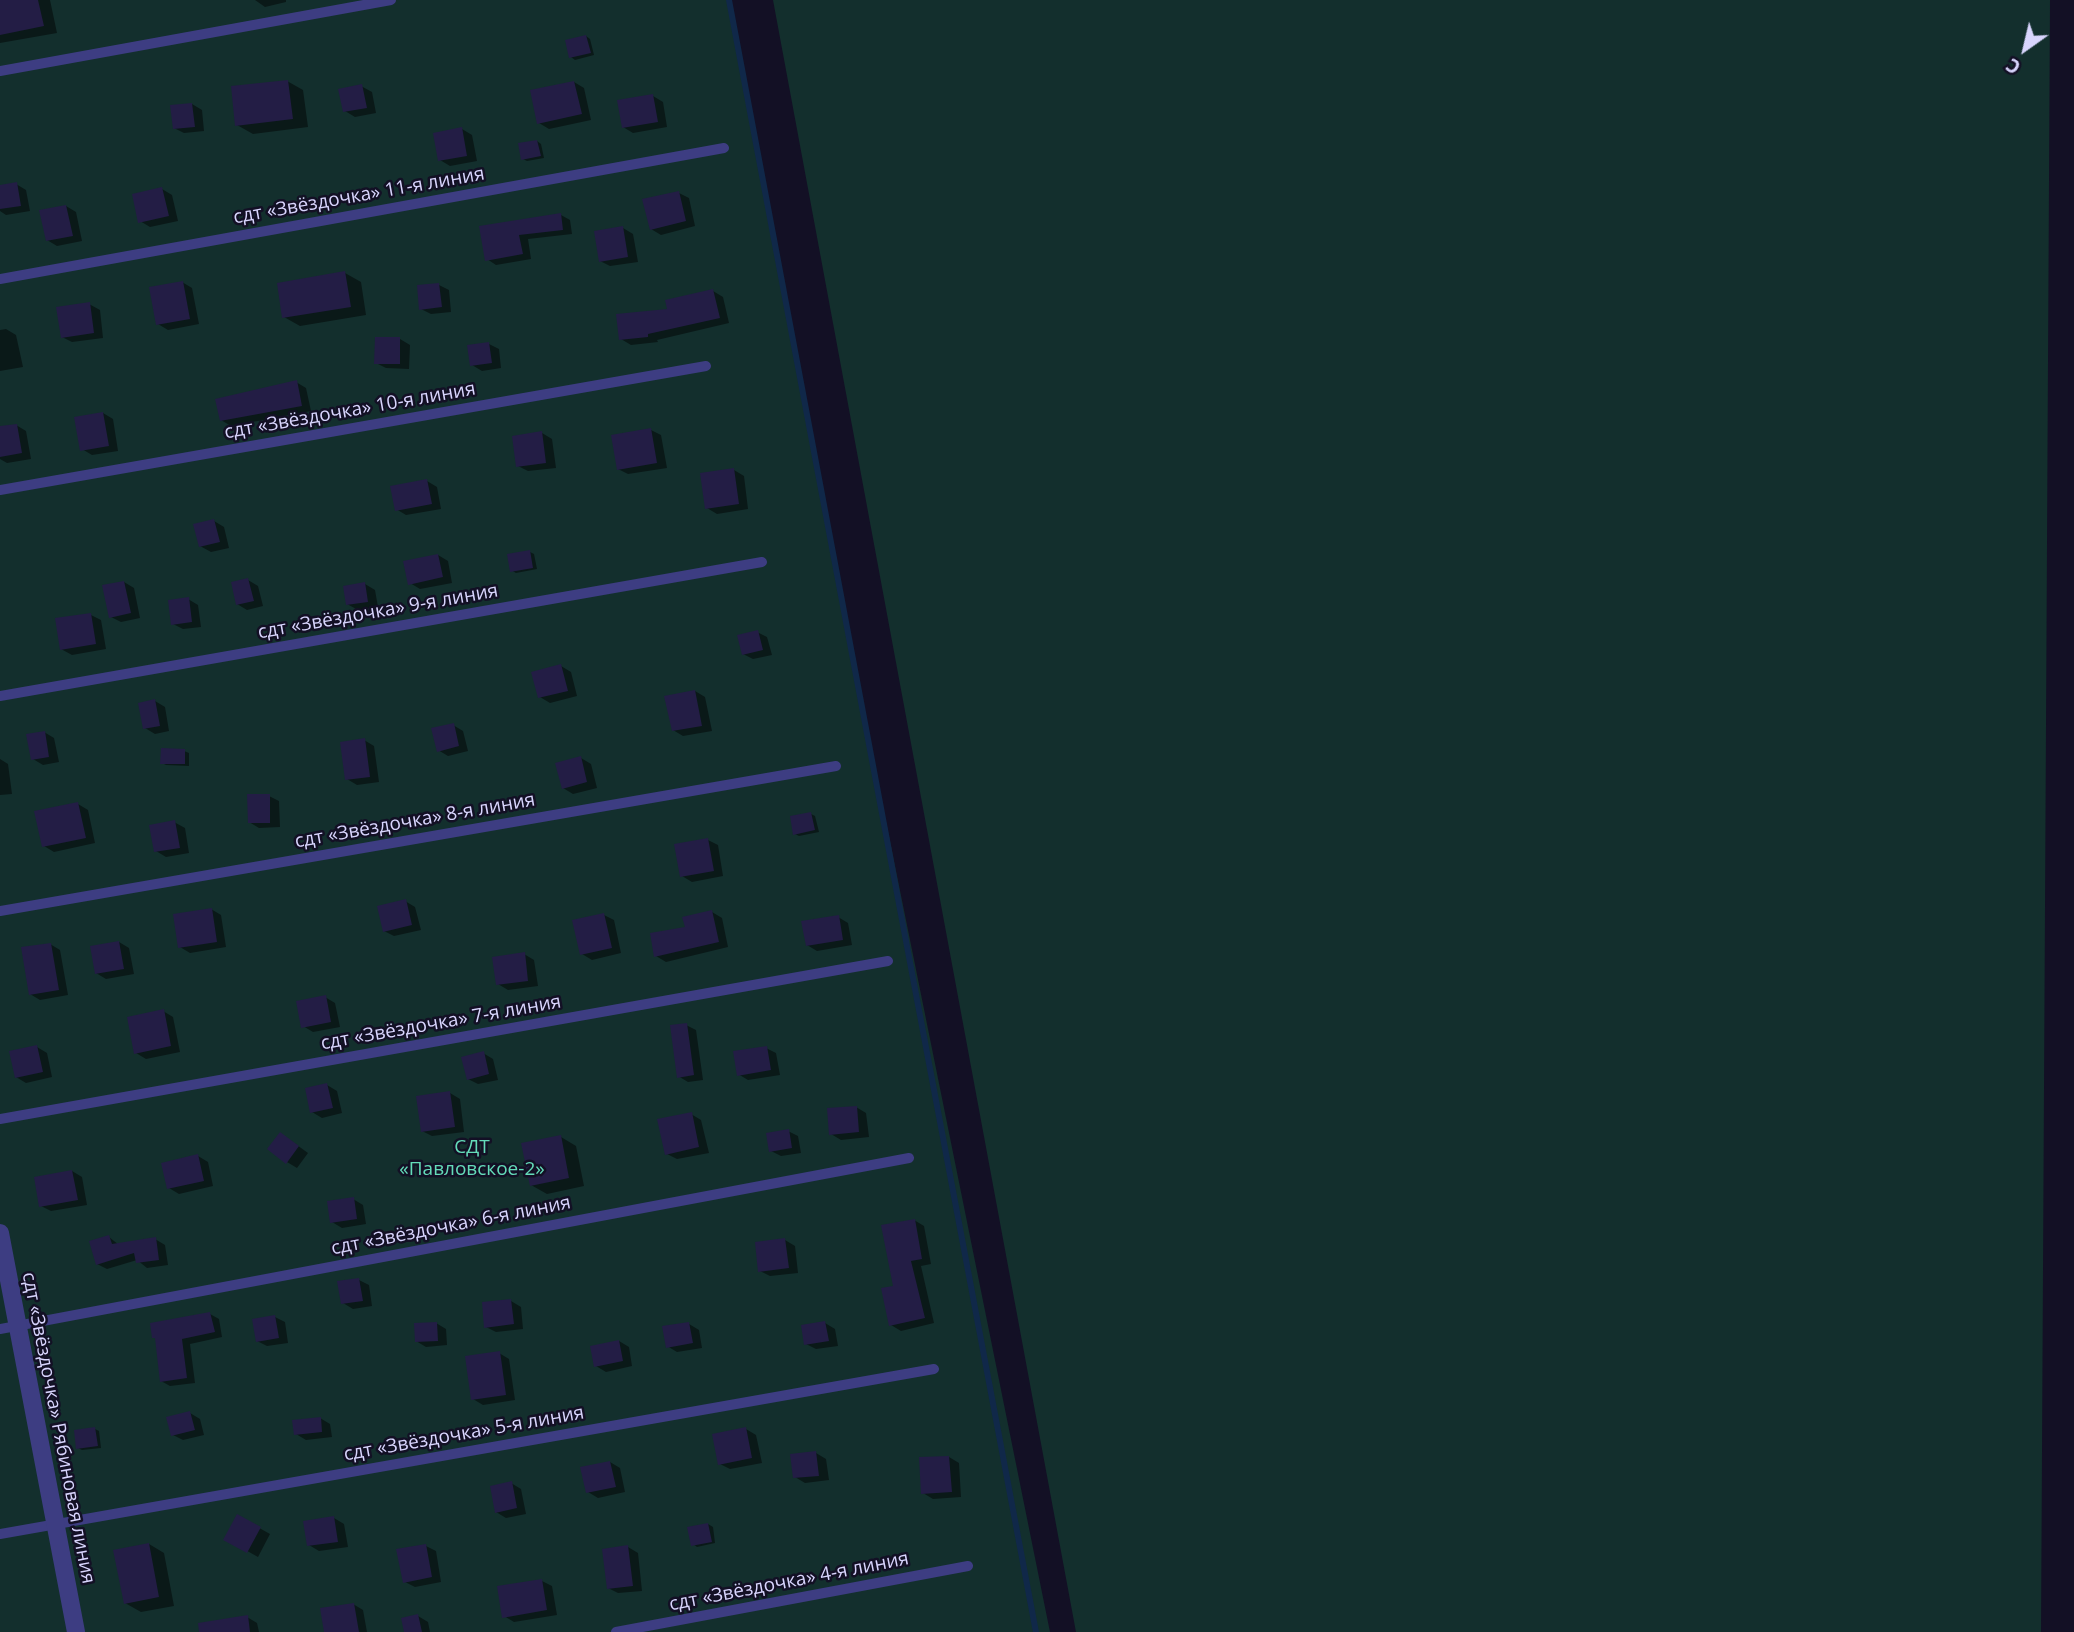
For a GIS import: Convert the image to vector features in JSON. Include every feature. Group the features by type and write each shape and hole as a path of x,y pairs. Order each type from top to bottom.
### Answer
{"street":[{"name":"сдт «Звёздочка» Рябиновая линия","path":"0,1233 9,1327 76,1632"}],"lane":[{"path":"0,71 391,0"},
{"name":"сдт «Звёздочка» 11-я линия","path":"0,279 724,148"},
{"name":"сдт «Звёздочка» 10-я линия","path":"0,490 706,366"},
{"name":"сдт «Звёздочка» 9-я линия","path":"0,696 762,562"},
{"name":"сдт «Звёздочка» 8-я линия","path":"0,911 836,766"},
{"name":"сдт «Звёздочка» 7-я линия","path":"0,1119 888,961"},
{"name":"сдт «Звёздочка» 6-я линия","path":"9,1327 909,1158"},
{"name":"сдт «Звёздочка» 5-я линия","path":"0,1534 934,1368"},
{"name":"сдт «Звёздочка» 4-я линия","path":"616,1632 968,1566"}],"green space":[{"name":"СДТ «Павловское-2»","path":"0,0 729,0 857,678 1050,1632 0,1632"},
{"path":"773,0 2050,0 2041,1632 1076,1632"}],"building":[{"path":"0,0 38,0 44,26 0,35"},
{"path":"586,35 591,53 569,58 565,40"},
{"path":"288,80 293,119 235,126 231,86"},
{"path":"574,81 582,114 537,124 530,90"},
{"path":"362,84 367,108 343,112 338,89"},
{"path":"653,94 658,122 622,128 617,100"},
{"path":"192,103 195,127 173,129 170,105"},
{"path":"462,127 467,156 438,161 433,133"},
{"path":"537,140 541,156 521,160 518,143"},
{"path":"17,182 21,206 0,209 0,185"},
{"path":"162,187 169,216 138,223 132,194"},
{"path":"679,191 686,221 650,230 642,199"},
{"path":"66,205 73,236 46,241 39,210"},
{"path":"561,213 563,230 519,235 523,254 485,261 479,226"},
{"path":"623,226 628,257 599,262 594,231"},
{"path":"345,271 351,307 282,318 277,283"},
{"path":"183,281 190,319 156,325 149,287"},
{"path":"439,283 442,307 419,310 417,285"},
{"path":"713,289 720,318 648,334 648,337 619,340 616,314 667,309 665,300"},
{"path":"90,302 94,333 61,338 56,307"},
{"path":"375,337 400,337 400,364 374,364"},
{"path":"489,342 492,363 470,366 467,345"},
{"path":"297,380 302,406 220,421 215,399"},
{"path":"103,412 109,446 80,451 74,417"},
{"path":"17,424 22,453 0,457 0,426"},
{"path":"651,428 657,463 617,470 611,435"},
{"path":"542,431 546,463 516,467 512,436"},
{"path":"734,468 739,504 705,509 700,473"},
{"path":"427,479 432,504 395,511 390,486"},
{"path":"214,519 220,542 199,547 193,524"},
{"path":"530,550 533,568 510,572 507,554"},
{"path":"438,554 443,577 408,585 403,561"},
{"path":"248,578 254,601 236,605 231,582"},
{"path":"124,581 131,613 109,618 102,585"},
{"path":"365,582 368,602 346,605 343,586"},
{"path":"189,597 192,622 171,625 168,600"},
{"path":"91,613 96,644 60,650 55,618"},
{"path":"758,630 763,650 742,655 737,635"},
{"path":"561,664 568,691 538,698 531,672"},
{"path":"695,690 702,726 672,731 664,696"},
{"path":"155,699 160,726 143,729 138,703"},
{"path":"454,723 459,746 437,752 431,728"},
{"path":"45,731 49,757 31,760 26,734"},
{"path":"365,738 370,777 345,780 340,742"},
{"path":"161,748 185,749 185,764 160,764"},
{"path":"581,756 587,782 562,789 555,763"},
{"path":"247,794 270,794 270,823 248,823"},
{"path":"78,802 86,838 42,847 34,811"},
{"path":"811,812 815,830 793,835 790,816"},
{"path":"175,820 180,848 154,852 149,825"},
{"path":"708,838 714,871 680,877 674,844"},
{"path":"406,899 412,925 383,932 377,906"},
{"path":"212,908 217,942 178,948 173,914"},
{"path":"712,910 719,942 654,957 650,933 685,927 682,917"},
{"path":"604,913 612,948 580,955 572,920"},
{"path":"839,915 843,940 806,946 801,921"},
{"path":"119,941 124,969 95,974 90,946"},
{"path":"51,943 59,990 29,995 21,947"},
{"path":"525,952 528,981 496,985 492,957"},
{"path":"326,995 331,1022 301,1028 296,1001"},
{"path":"164,1009 171,1046 134,1054 127,1017"},
{"path":"687,1023 694,1075 677,1078 670,1025"},
{"path":"37,1045 43,1072 15,1078 9,1051"},
{"path":"767,1046 771,1070 737,1076 733,1051"},
{"path":"484,1051 489,1074 467,1080 461,1057"},
{"path":"327,1083 333,1108 310,1113 305,1088"},
{"path":"450,1091 455,1127 421,1132 416,1096"},
{"path":"857,1106 859,1132 829,1135 827,1108"},
{"path":"692,1112 699,1147 665,1155 657,1119"},
{"path":"789,1129 792,1148 769,1152 766,1133"},
{"path":"280,1132 299,1146 286,1164 267,1149"},
{"path":"561,1135 569,1178 530,1186 521,1143"},
{"path":"198,1154 204,1181 167,1189 161,1163"},
{"path":"72,1170 78,1200 39,1207 34,1177"},
{"path":"354,1197 357,1219 330,1223 327,1201"},
{"path":"915,1219 922,1259 911,1261 925,1318 889,1326 881,1288 893,1286 881,1225"},
{"path":"109,1235 112,1244 156,1237 159,1260 136,1263 134,1253 96,1265 89,1241"},
{"path":"785,1238 789,1268 758,1272 755,1242"},
{"path":"359,1278 363,1301 341,1304 337,1281"},
{"path":"511,1299 514,1324 484,1328 482,1302"},
{"path":"210,1312 215,1332 182,1339 187,1378 160,1382 155,1338 152,1338 150,1323"},
{"path":"275,1315 279,1338 256,1342 252,1319"},
{"path":"825,1321 829,1341 804,1345 801,1325"},
{"path":"437,1322 438,1341 415,1342 414,1323"},
{"path":"689,1322 693,1343 666,1348 662,1326"},
{"path":"619,1340 623,1361 594,1367 590,1346"},
{"path":"500,1351 506,1395 471,1400 465,1356"},
{"path":"190,1411 195,1430 171,1436 166,1417"},
{"path":"321,1417 322,1432 294,1435 292,1420"},
{"path":"95,1427 98,1446 76,1449 74,1430"},
{"path":"746,1427 752,1458 718,1465 712,1434"},
{"path":"816,1451 819,1476 793,1478 790,1454"},
{"path":"949,1456 952,1492 921,1494 919,1457"},
{"path":"610,1461 616,1487 586,1493 580,1467"},
{"path":"512,1481 517,1508 495,1513 490,1486"},
{"path":"237,1514 261,1527 247,1553 223,1540"},
{"path":"334,1516 338,1542 307,1546 303,1521"},
{"path":"708,1523 712,1542 691,1546 687,1527"},
{"path":"149,1543 159,1597 124,1604 113,1550"},
{"path":"426,1544 432,1577 403,1583 396,1549"},
{"path":"628,1545 633,1586 607,1589 602,1549"},
{"path":"542,1579 547,1610 502,1618 497,1586"},
{"path":"354,1603 359,1632 324,1632 320,1608"},
{"path":"418,1614 422,1632 404,1632 401,1618"},
{"path":"248,1615 250,1632 199,1632 198,1623"}],"waterway":[{"path":"729,0 1036,1632"}]}
